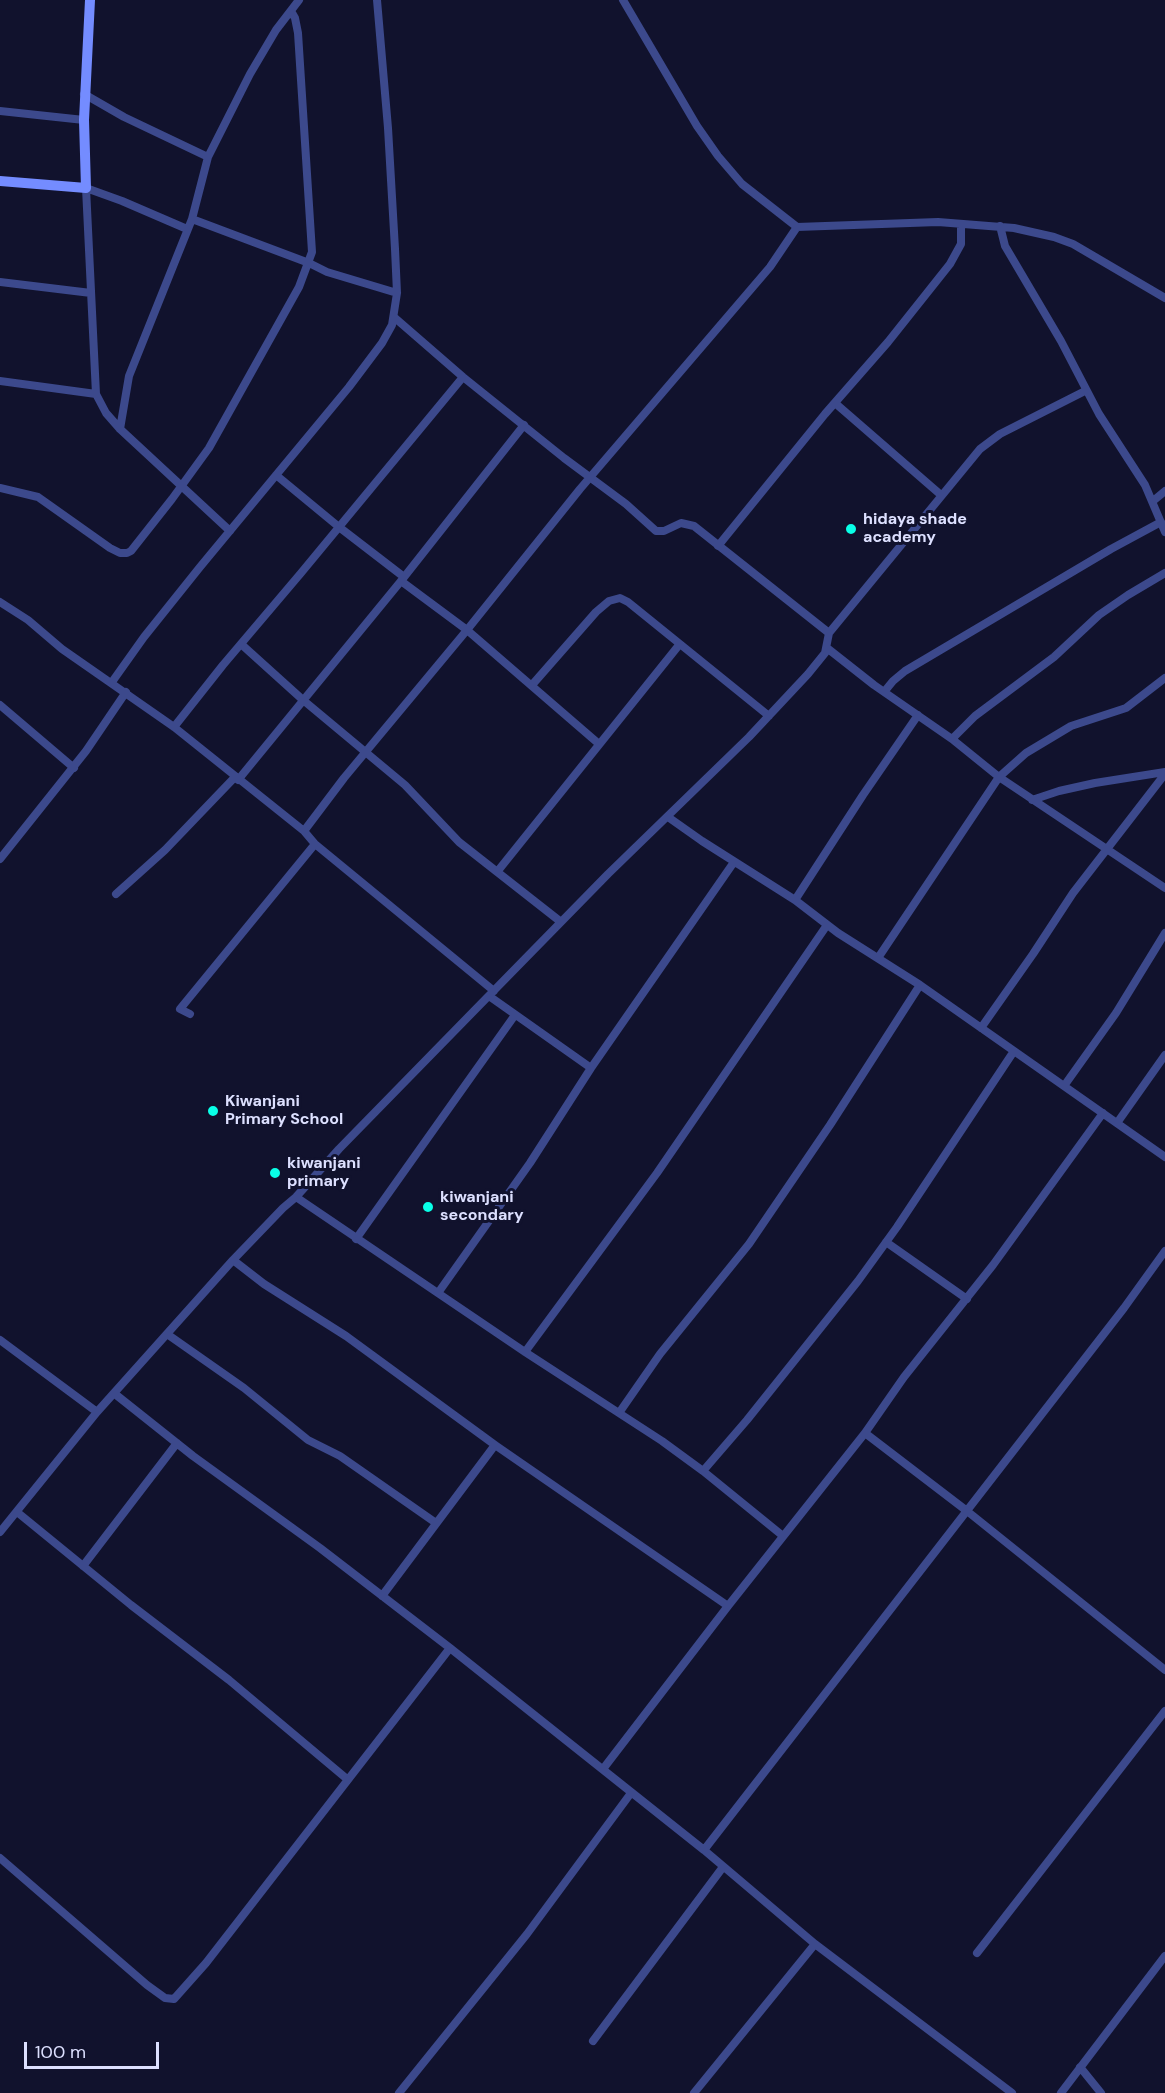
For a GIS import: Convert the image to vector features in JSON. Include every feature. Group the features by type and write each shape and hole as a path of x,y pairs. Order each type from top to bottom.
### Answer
{"street":[{"path":"90,0 84,120 96,394 106,413 120,429 230,531"},
{"path":"120,429 129,376 192,219 208,157 250,74 269,42 299,0"},
{"path":"112,682 150,631 363,368 387,334 395,318 397,293 388,128 376,0"},
{"path":"623,0 717,156 742,184 797,227 911,223 961,224 1000,226 1036,232 1064,241 1165,298"},
{"path":"0,488 38,497 110,548 125,554 131,551 182,486 208,448 299,287 312,252 298,33 291,11"},
{"path":"84,94 124,117 208,157"},
{"path":"0,111 84,120"},
{"path":"0,181 86,188 187,229"},
{"path":"192,219 348,280 397,293"},
{"path":"718,546 888,342 954,257 961,244 961,224"},
{"path":"1000,226 1005,246 1056,333 1085,391 1153,501 1165,532"},
{"path":"304,831 365,752 590,477 770,267 797,227"},
{"path":"0,282 91,293"},
{"path":"1155,291 1165,287"},
{"path":"395,318 463,377 626,504 656,531 662,532 677,524 686,523 694,526 829,633"},
{"path":"174,727 463,377"},
{"path":"0,381 96,394"},
{"path":"0,1532 97,1412 233,1260 491,993 769,716 813,669 827,648 829,633 968,462 989,441 1085,391"},
{"path":"835,403 940,495"},
{"path":"116,894 236,778 402,579 524,425"},
{"path":"276,475 467,630 599,744"},
{"path":"1153,501 1165,491"},
{"path":"884,692 905,671 1111,549 1161,522"},
{"path":"952,739 975,716 1053,657 1099,615 1128,594 1165,573"},
{"path":"532,685 590,618 605,604 617,598 628,602 769,716"},
{"path":"0,602 62,649 174,727 304,831 315,844 515,1015 591,1068"},
{"path":"241,644 303,700 405,785 459,842 561,922"},
{"path":"497,872 679,645"},
{"path":"827,648 884,692 952,739 999,777 1165,888"},
{"path":"878,958 999,777 1026,753 1071,726 1126,708 1165,678"},
{"path":"0,859 74,768 126,692"},
{"path":"0,706 74,768"},
{"path":"795,900 918,715"},
{"path":"1032,800 1095,783 1165,773"},
{"path":"981,1028 1073,893 1165,773"},
{"path":"668,817 920,985 1165,1157"},
{"path":"190,1014 180,1009 315,844"},
{"path":"438,1293 530,1163 591,1068 734,862"},
{"path":"525,1352 640,1198 827,925"},
{"path":"1064,1086 1116,1013 1165,933"},
{"path":"619,1413 660,1354 749,1244 830,1125 920,985"},
{"path":"356,1239 515,1015"},
{"path":"703,1471 747,1420 858,1281 1014,1051"},
{"path":"1117,1123 1165,1056"},
{"path":"603,1769 865,1433 904,1377 967,1299 1102,1113"},
{"path":"296,1197 703,1471 783,1536"},
{"path":"886,1242 967,1299"},
{"path":"704,1850 1164,1255"},
{"path":"233,1260 264,1284 346,1336 495,1445 728,1606"},
{"path":"168,1334 244,1388 308,1440 340,1456 436,1523"},
{"path":"0,1340 97,1412"},
{"path":"115,1394 450,1648 704,1850 815,1944 1012,2093"},
{"path":"865,1433 967,1511 1165,1670"},
{"path":"83,1566 177,1443"},
{"path":"382,1596 495,1445"},
{"path":"17,1512 230,1680 347,1779"},
{"path":"0,1858 147,1985 165,1998 172,2000 206,1963 450,1648"},
{"path":"977,1953 1165,1711"},
{"path":"399,2093 528,1934 631,1794"},
{"path":"593,2041 723,1867"},
{"path":"694,2093 815,1944"},
{"path":"1061,2093 1165,1956"},
{"path":"1080,2067 1101,2093"}],"place":[{"name":"hidaya shade academy","path":"851,529"},
{"name":"Kiwanjani Primary School","path":"213,1111"},
{"name":"kiwanjani primary","path":"275,1173"},
{"name":"kiwanjani secondary","path":"428,1207"}]}
